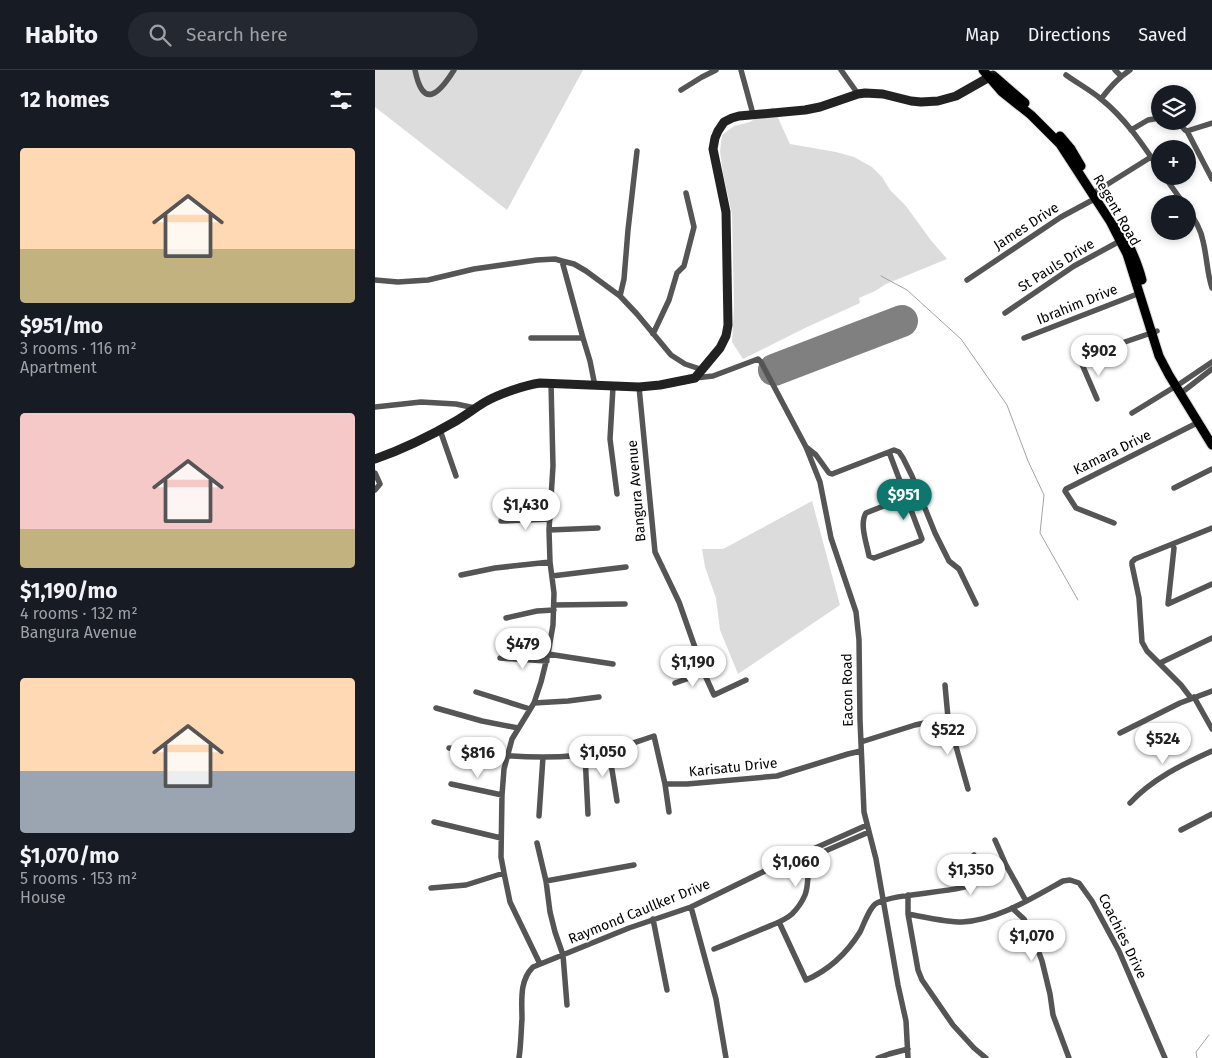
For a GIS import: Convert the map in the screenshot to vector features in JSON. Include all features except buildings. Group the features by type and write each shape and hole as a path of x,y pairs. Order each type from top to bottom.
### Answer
{"main road":[{"name":"Regent Road","path":"989,73 1002,92 1031,115 1060,144 1126,237 1134,256 1159,356 1212,434"},
{"name":"Regent Road","path":"1096,195 1127,254 1154,332"},
{"name":"Regent Road","path":"1181,387 1212,444"}],"street":[{"path":"415,70 421,89 430,94 441,88 453,70"},
{"path":"681,90 716,70"},
{"path":"741,70 753,114"},
{"path":"841,70 858,94"},
{"path":"1115,70 1121,76"},
{"path":"1101,99 1121,76 1131,70"},
{"path":"375,459 399,451 440,430 486,402 532,384 551,383 639,387 661,385 695,378 720,348 726,336 728,325 726,212 714,153 714,143 718,131 724,122 739,116 805,110 865,93 883,94 911,101 938,101 956,96 989,73"},
{"path":"1066,75 1101,99 1118,115 1151,157"},
{"path":"1131,130 1151,120"},
{"path":"1212,123 1187,131 1212,179"},
{"path":"620,296 624,279 637,151"},
{"name":"James Drive","path":"967,280 1151,157"},
{"path":"653,334 669,300 677,273 684,266 694,227 686,193"},
{"path":"1196,224 1203,240 1212,288"},
{"name":"St Pauls Drive","path":"1005,313 1068,269 1121,240"},
{"path":"375,280 397,282 428,280 474,270 537,260 555,259 574,264 620,296 671,355 685,364 703,370"},
{"path":"563,261 595,386"},
{"name":"Ibrahim Drive","path":"1024,338 1139,293"},
{"path":"1097,399 1081,362 1082,358 1154,332"},
{"path":"531,338 583,338"},
{"name":"Eacon Road","path":"695,378 713,376 742,367 758,359 807,447 820,482 831,538 856,612 859,640 861,751 865,812 876,859 906,1021 908,1058"},
{"path":"1181,387 1212,362"},
{"path":"1132,413 1212,370"},
{"path":"540,964 510,902 501,857 501,838 502,794 507,755 512,739 534,703 549,654 553,625 554,608 549,530 553,466 551,383"},
{"path":"613,387 611,439 617,494"},
{"name":"Bangura Avenue","path":"639,387 654,548 679,602 704,673 714,695 746,680"},
{"path":"375,407 421,402 456,404 475,408"},
{"name":"Kamara Drive","path":"1114,523 1076,508 1065,491 1066,489 1199,422"},
{"path":"440,430 456,476"},
{"path":"807,447 829,473 832,474 894,450 899,452 912,476 935,533 949,561 959,569 976,604"},
{"path":"889,452 922,539 874,558 869,556 863,517 866,513 905,497"},
{"path":"1175,488 1212,469"},
{"path":"375,473 380,484 375,490"},
{"path":"501,521 550,519"},
{"path":"549,530 598,528"},
{"path":"1212,528 1135,559 1131,565 1139,598 1141,640 1147,651 1199,703 1212,729"},
{"path":"1174,548 1168,604 1212,584"},
{"path":"461,575 495,568 550,562"},
{"path":"552,576 626,566"},
{"path":"506,618 554,608 625,604"},
{"path":"1160,663 1212,638"},
{"path":"549,654 613,664"},
{"path":"500,658 547,661"},
{"path":"675,683 704,673"},
{"path":"945,685 948,718 968,789"},
{"path":"1120,734 1193,697 1212,691"},
{"path":"476,692 530,709"},
{"path":"534,703 599,697"},
{"path":"436,708 482,721 518,728"},
{"path":"861,742 915,725 948,718"},
{"path":"449,748 475,753 543,758 585,755 609,750 654,736 669,812"},
{"path":"609,750 617,801"},
{"path":"1130,802 1158,779 1212,750"},
{"name":"Karisatu Drive","path":"665,784 687,784 777,776 861,751"},
{"path":"585,755 589,814"},
{"path":"539,816 543,758"},
{"path":"451,784 502,794"},
{"path":"1181,830 1212,814"},
{"path":"434,822 501,838"},
{"path":"714,949 779,922 791,915 804,898 809,866 813,858 868,829"},
{"name":"Raymond Caullker Drive","path":"519,1058 523,985 528,972 533,967 653,919 691,907 749,878 868,829"},
{"path":"995,840 1006,865 1026,901"},
{"path":"537,843 546,881 550,912 563,955 567,1005"},
{"path":"779,922 806,980 818,975 841,957 860,932 876,903 908,895 956,889 981,882 984,878 982,870 974,855"},
{"path":"546,881 634,864"},
{"path":"431,888 466,885 504,873"},
{"name":"Coachies Drive","path":"908,914 961,922 982,919 1012,908 1063,881 1070,880 1079,883 1092,901 1119,951 1165,1058"},
{"path":"908,895 908,914 918,970 922,980 953,1025 981,1057"},
{"path":"691,907 716,999 726,1058"},
{"path":"1012,908 1024,919 1032,934 1042,961 1053,1014 1069,1058"},
{"path":"653,919 667,990"},
{"path":"878,1058 908,1049"}],"shaded area":[{"path":"375,70 583,70 507,210 375,107"},
{"path":"773,107 790,144 854,157 872,167 882,177 890,190 906,206 947,259 886,284 859,298 860,303 743,359 732,342 734,306 732,214 720,151 722,135 734,126 750,122"},
{"path":"812,501 840,605 738,674 720,630 716,598 705,567 702,549 723,549"}],"waterway":[{"path":"881,276 907,290 961,339 1007,405 1028,461 1044,495 1040,533 1078,600"},
{"path":"1197,1058 1196,1052 1209,1035"}],"runway":[{"path":"774,370 902,321"}]}
